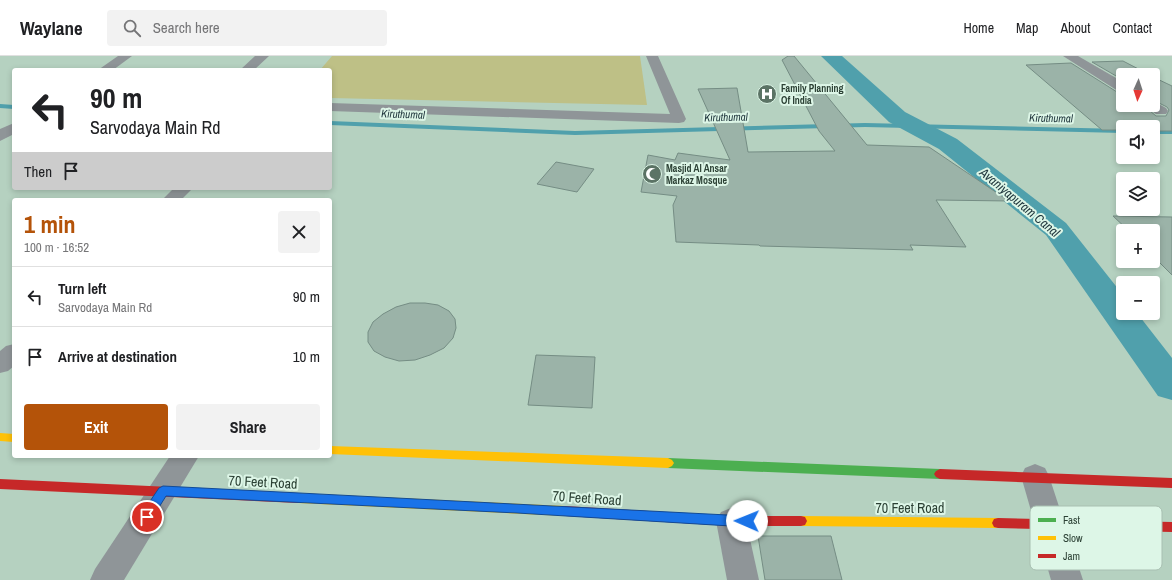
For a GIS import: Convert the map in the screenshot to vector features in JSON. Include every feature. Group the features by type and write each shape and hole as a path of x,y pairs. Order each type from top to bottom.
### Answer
{"main road":[{"path":"0,438 12,438"},
{"path":"332,450 1035,476 1172,483"},
{"name":"70 Feet Road","path":"0,484 532,509 731,521 1030,523"},
{"name":"70 Feet Road","path":"1162,527 1172,527"}],"street":[{"path":"107,68 126,56"},
{"path":"249,68 264,56"},
{"path":"332,107 679,119 652,56"},
{"path":"1070,56 1116,84"},
{"path":"0,136 12,128"},
{"path":"173,198 182,190"},
{"path":"0,365 12,354"},
{"path":"106,580 184,458"},
{"path":"1035,476 1044,506"},
{"path":"731,521 743,580"},
{"path":"1064,570 1067,580"}],"green space":[{"path":"332,56 640,56 647,105 332,98 332,68 322,68"}],"building":[{"path":"788,56 794,56 867,145 929,147 1009,201 936,200 966,247 910,245 913,250 676,242 673,205 677,196 641,192 648,155 675,160 678,153 730,160 698,89 737,88 748,152 835,151 819,131 782,60"},
{"path":"1123,61 1136,68 1116,68 1116,76 1092,62"},
{"path":"1071,63 1116,91 1116,112 1151,112 1156,116 1166,116 1169,110 1167,107 1160,104 1160,80 1172,86 1172,131 1160,131 1160,120 1116,120 1116,130 1102,130 1026,65"},
{"path":"556,162 594,169 577,192 537,184"},
{"path":"1113,216 1172,217 1172,275 1160,263 1160,224 1122,224"},
{"path":"410,303 438,305 449,311 455,319 456,328 453,338 444,348 415,360 399,361 385,357 374,351 368,342 368,332 373,322 383,314 396,307"},
{"path":"536,355 595,357 592,408 528,405"},
{"path":"758,536 831,536 842,580 765,580"}],"waterway":[{"name":"Avaniyapuram Canal","path":"831,56 897,117 948,144 1056,229 1172,386"},
{"name":"Kiruthumal","path":"0,106 12,107"},
{"name":"Kiruthumal","path":"332,123 575,133 865,125 1116,131"},
{"name":"Kiruthumal","path":"1160,132 1172,132"}],"traffic: fast":[{"path":"668,463 940,474"}],"traffic: slow":[{"path":"0,437 12,438"},
{"path":"332,450 668,463"},
{"path":"298,498 565,511"},
{"path":"801,521 998,523"}],"traffic: jam":[{"path":"940,474 1172,483"},
{"path":"0,484 298,498"},
{"path":"565,511 731,521 801,521"},
{"path":"998,523 1030,524"},
{"path":"1162,527 1172,527"}],"place":[{"name":"Family Planning Of India","path":"767,94"},
{"name":"Masjid Al Ansar Markaz Mosque","path":"652,174"}],"route":[{"path":"147,517 163,491 747,521"}]}
